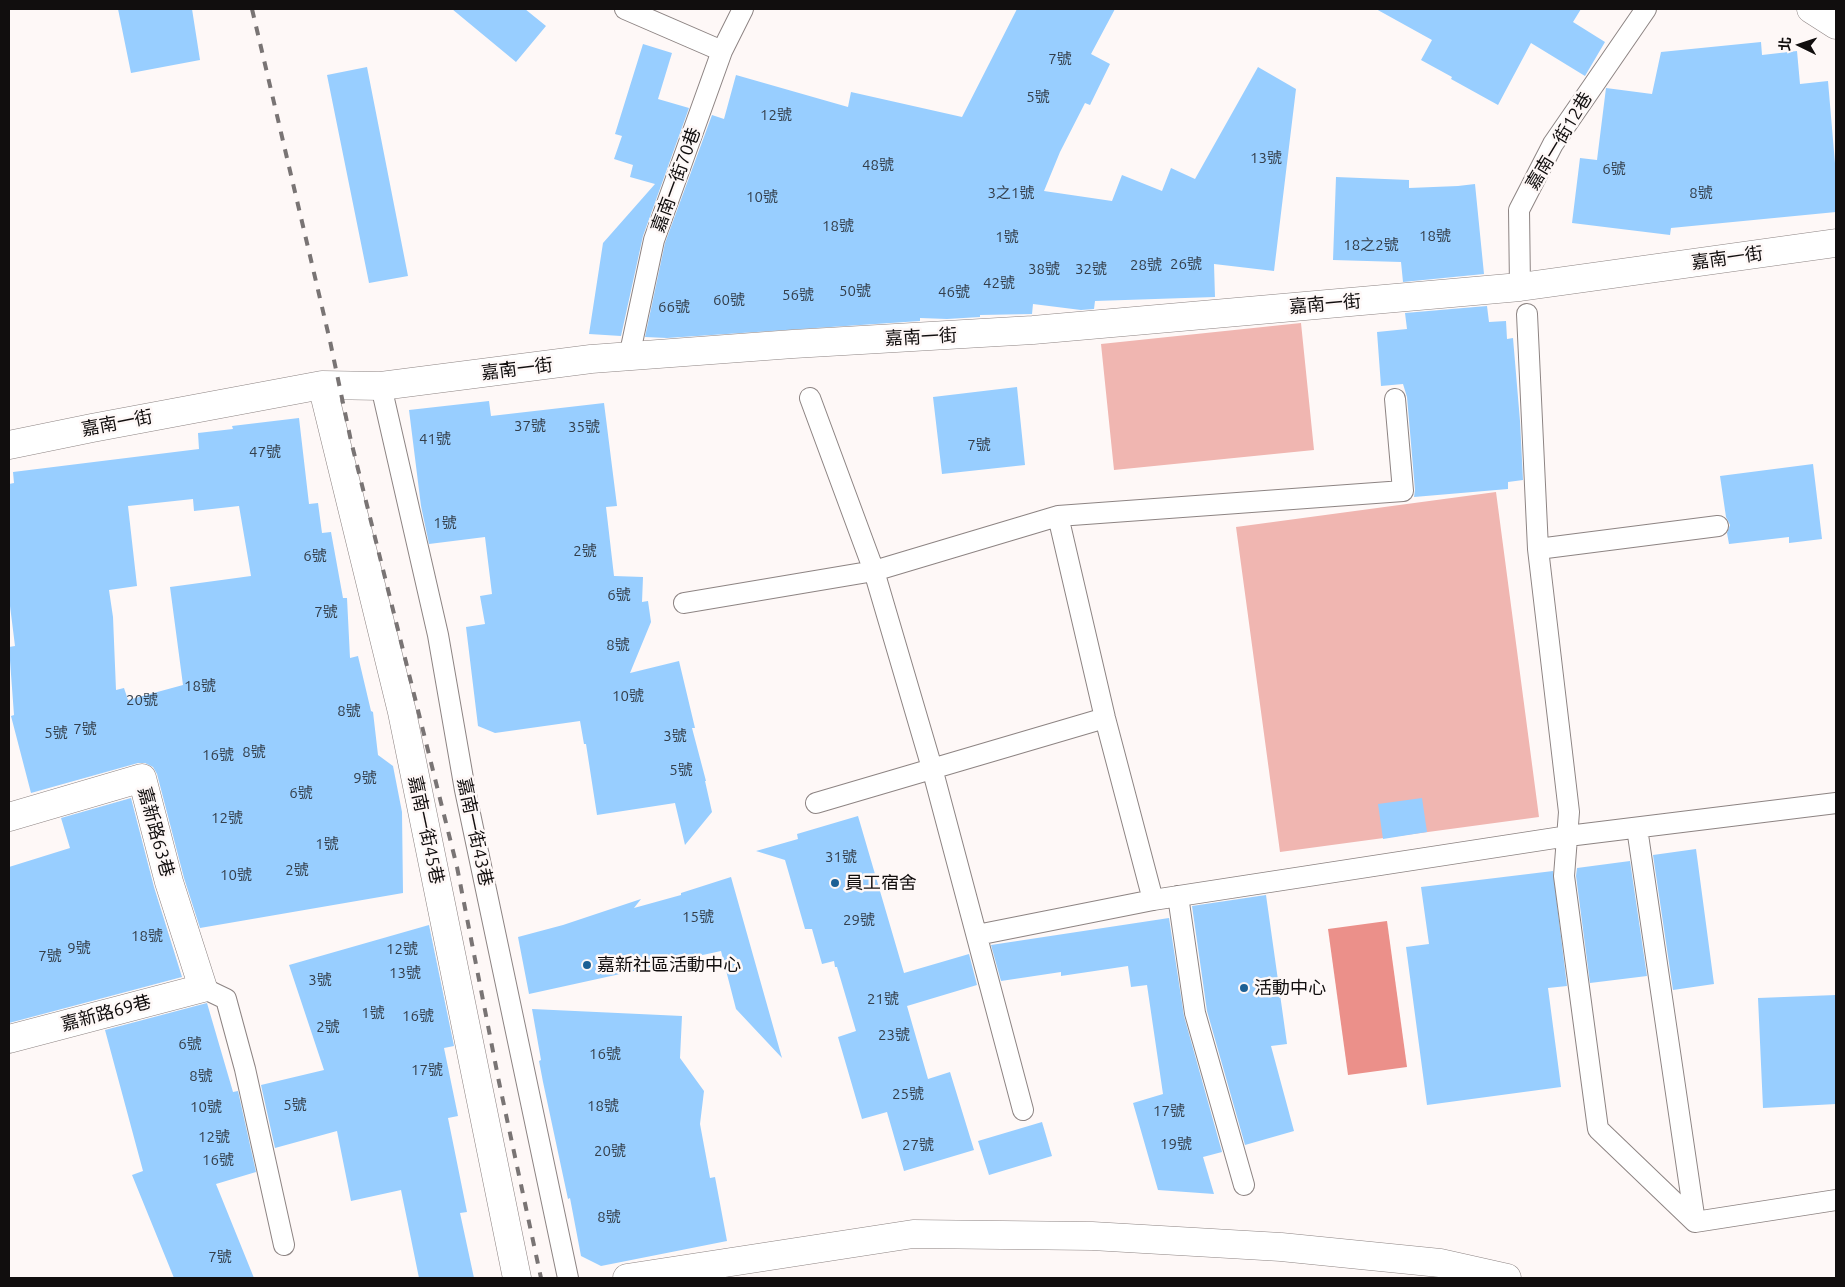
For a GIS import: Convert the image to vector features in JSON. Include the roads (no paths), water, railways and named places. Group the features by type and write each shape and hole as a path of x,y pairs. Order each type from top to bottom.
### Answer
{"street":[{"path":"1811,9 1836,25"},
{"name":"嘉南一街","path":"9,445 322,385 381,386 591,359 793,344 1032,330 1520,287 1836,243"},
{"name":"嘉南一街45巷","path":"322,385 402,712 517,1278"},
{"name":"嘉新路63巷","path":"9,817 142,778 169,882 204,988"},
{"name":"嘉新路69巷","path":"9,1039 204,988"},
{"path":"627,1278 913,1234 1092,1236 1281,1247 1440,1263 1507,1278"}],"lane":[{"path":"626,9 722,51"},
{"name":"嘉南一街70巷","path":"629,357 654,240 722,51 743,9"},
{"name":"嘉南一街12巷","path":"1520,287 1519,210 1554,144 1646,9"},
{"path":"1527,314 1538,549 1569,812 1564,876 1598,1129 1695,1222"},
{"name":"嘉南一街43巷","path":"381,386 438,635 465,790 568,1278"},
{"path":"810,398 874,571 932,768 1023,1110"},
{"path":"684,603 874,571 1058,516 1403,490 1395,399"},
{"path":"1058,516 1105,718 1153,900"},
{"path":"1538,549 1718,526"},
{"path":"816,803 1105,718"},
{"path":"977,935 1153,900 1568,836 1836,803"},
{"path":"1637,828 1695,1222"},
{"path":"1178,896 1195,1013 1244,1185"},
{"path":"204,988 226,999 245,1069 284,1245"},
{"path":"1695,1222 1836,1200"}],"railway":[{"path":"252,9 330,341 351,441 457,867 499,1082 541,1278"}],"place":[{"name":"員工宿舍","path":"835,883"},
{"name":"嘉新社區活動中心","path":"587,965"},
{"name":"活動中心","path":"1244,988"}]}
